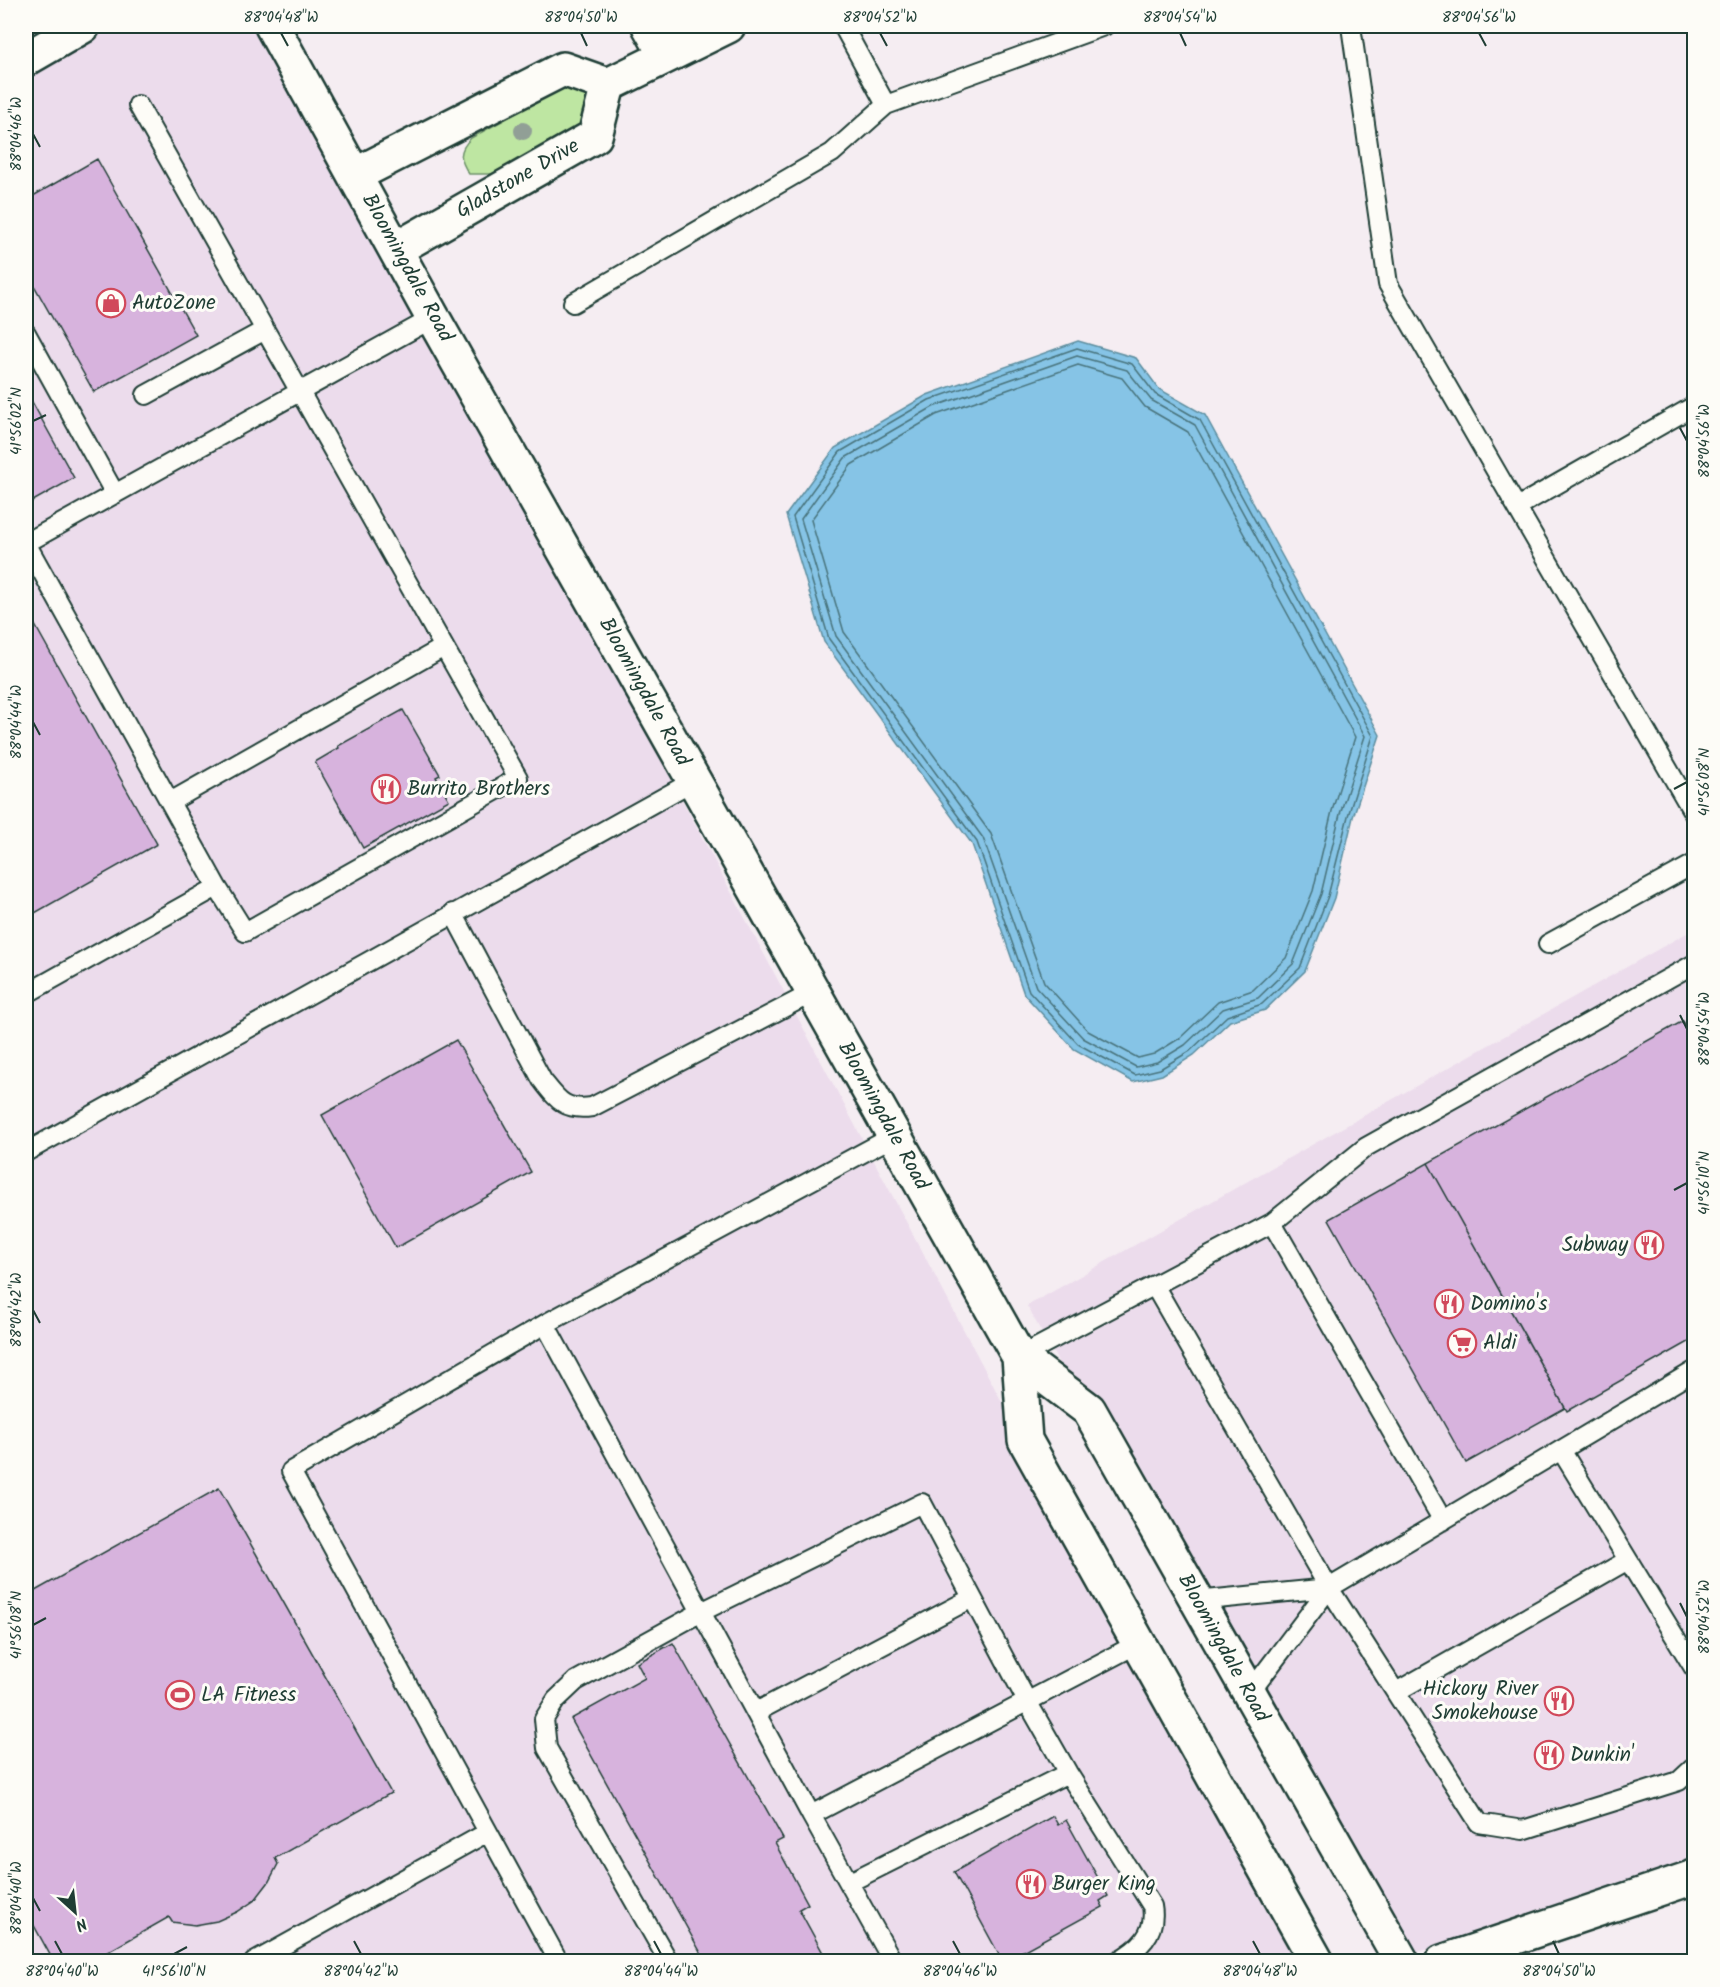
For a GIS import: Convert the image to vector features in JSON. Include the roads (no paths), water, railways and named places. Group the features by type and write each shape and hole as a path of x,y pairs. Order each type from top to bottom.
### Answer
{"main road":[{"path":"26,59 83,26"},
{"name":"Bloomingdale Road","path":"272,26 693,781 1019,1357 1089,1410 1248,1695 1402,1962"},
{"path":"649,26 666,56"},
{"path":"356,175 563,69 608,85 728,26"},
{"name":"Gladstone Drive","path":"396,249 595,136 608,85"},
{"name":"Bloomingdale Road","path":"1019,1357 1025,1440 1317,1962"},
{"path":"1442,1962 1695,1877"}],"lane":[{"path":"843,26 886,105"},
{"path":"573,303 832,153 886,105 1104,26"},
{"path":"1351,26 1388,284 1695,814"},
{"path":"138,105 300,391 518,778 245,932 26,543 300,391 434,318"},
{"path":"146,395 265,330"},
{"path":"26,333 115,494"},
{"path":"1517,507 1695,406"},
{"path":"170,802 444,647"},
{"path":"26,1152 693,781"},
{"path":"1548,944 1695,864"},
{"path":"26,994 218,887"},
{"path":"453,913 542,1080 561,1103 576,1109 592,1107 814,992"},
{"path":"1019,1357 1272,1223 1366,1147 1695,964"},
{"path":"559,1962 291,1470 545,1324 894,1136"},
{"path":"1272,1223 1443,1521"},
{"path":"1154,1285 1329,1588 1479,1822 1523,1830 1679,1781 1695,1767"},
{"path":"545,1324 893,1962"},
{"path":"1248,1695 1329,1588 1695,1371"},
{"path":"1561,1450 1695,1668"},
{"path":"669,1962 547,1748 544,1719 555,1700 576,1681 702,1612 922,1503 1028,1703 1068,1773 1152,1906 1155,1921 1147,1936 1133,1952 1116,1962"},
{"path":"1396,1692 1628,1560"},
{"path":"1196,1601 1329,1588"},
{"path":"756,1712 972,1598"},
{"path":"812,1815 1139,1643"},
{"path":"849,1882 1068,1773"},
{"path":"254,1962 488,1832"}],"water":[{"path":"1078,341 1136,358 1159,389 1205,415 1380,735 1353,817 1334,898 1305,971 1265,1010 1230,1021 1194,1055 1162,1075 1133,1082 1074,1049 1024,994 972,844 824,642 786,515 835,448 927,395"}],"place":[{"name":"AutoZone","path":"111,303"},
{"name":"Burrito Brothers","path":"386,789"},
{"name":"Subway","path":"1649,1245"},
{"name":"Domino's","path":"1449,1304"},
{"name":"Aldi","path":"1462,1343"},
{"name":"LA Fitness","path":"180,1695"},
{"name":"Hickory River Smokehouse","path":"1559,1701"},
{"name":"Dunkin'","path":"1549,1755"},
{"name":"Burger King","path":"1031,1884"}]}
